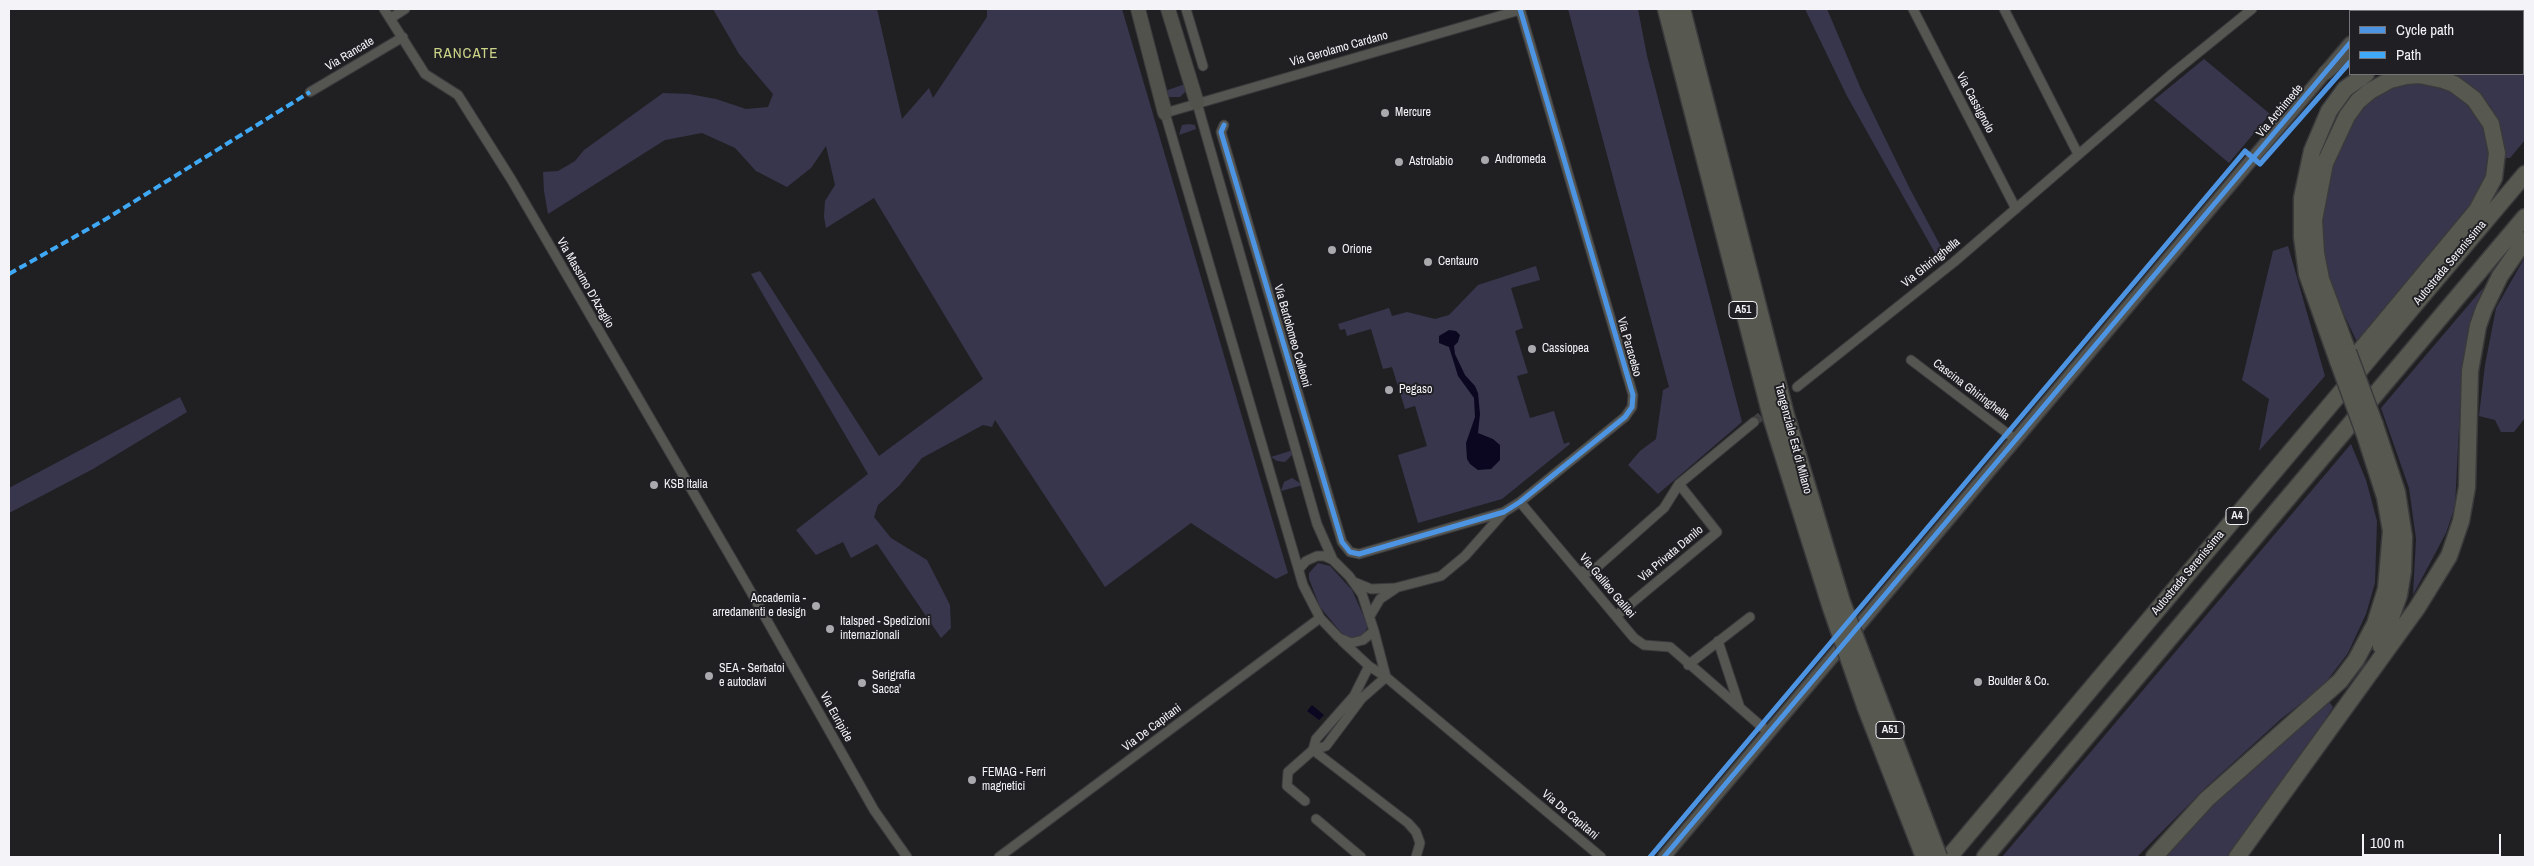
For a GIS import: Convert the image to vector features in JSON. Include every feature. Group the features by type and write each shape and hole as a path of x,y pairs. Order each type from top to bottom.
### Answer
{"highway":[{"name":"Tangenziale Est di Milano","path":"1666,9 1772,420 1836,605 1939,857"},
{"name":"Tangenziale Est di Milano","path":"1682,9 1836,605 1865,706 1924,857"},
{"path":"2362,683 2391,624 2400,589 2404,559 2404,537 2398,498 2370,430 2343,356 2307,274 2301,232 2302,198 2312,151 2329,111 2345,90 2365,75"},
{"path":"2312,428 2359,352 2477,210 2494,178 2497,157 2491,124 2474,99 2454,84 2443,80 2410,75 2390,80 2370,91 2358,101 2347,116 2325,162 2314,220 2316,253 2321,279 2343,356"},
{"name":"Autostrada Serenissima","path":"1949,857 2525,174"},
{"name":"A4","path":"1985,857 2525,217"},
{"path":"2237,857 2430,589 2452,548 2461,521 2467,487 2470,371 2478,326 2500,276 2525,240"},
{"path":"2154,857 2207,799 2340,681 2356,660 2375,624 2386,589 2391,532 2387,502 2370,430"}],"main road":[{"path":"1138,9 1165,113"},
{"path":"1168,9 1197,103"},
{"path":"2325,73 2349,52"}],"street":[{"name":"Via Massimo D'Azeglio","path":"384,9 425,74 452,89 463,101 512,179 747,585"},
{"path":"390,18 405,9"},
{"path":"1186,9 1203,66"},
{"name":"Via Gerolamo Cardano","path":"1165,113 1520,9"},
{"name":"Via Paracelso","path":"1350,552 1359,554 1504,512 1520,502 1625,417 1632,407 1633,395 1520,9"},
{"name":"Via Cassignolo","path":"1913,9 2016,209"},
{"path":"2004,9 2078,154"},
{"name":"Via Ghiringhella","path":"1797,387 1954,262 2078,154 2252,9"},
{"name":"Via Rancate","path":"310,92 403,37"},
{"name":"Via Archimede","path":"1664,857 2349,44"},
{"path":"1197,103 1317,524 1333,560 1353,581 1362,594 1370,616 1386,677 1362,698 1326,746 1313,750 1288,772 1287,786 1305,801"},
{"path":"1165,113 1303,585 1320,618 1339,638 1351,643 1363,640 1374,631"},
{"name":"Via Bartolomeo Colleoni","path":"1224,125 1221,132 1342,542 1350,552"},
{"name":"Cascina Ghiringhella","path":"1911,360 2016,440"},
{"path":"1579,571 1588,572 1602,564 1664,508 1679,484 1754,422"},
{"name":"Via Privata Danilo","path":"1616,616 1718,532 1679,484"},
{"name":"Via Galileo Galilei","path":"1520,502 1634,638 1644,645 1670,647 1769,733"},
{"path":"1353,581 1371,589 1396,588 1441,576 1465,556 1504,512"},
{"path":"1299,569 1306,561 1317,556 1324,556 1333,560"},
{"name":"Via Euripide","path":"747,585 874,810 907,857"},
{"path":"1370,616 1380,599 1396,588"},
{"path":"1688,664 1750,617"},
{"name":"Via De Capitani","path":"999,857 1320,618"},
{"name":"Via De Capitani","path":"1339,638 1369,666 1386,677 1601,857"},
{"path":"1718,641 1740,709"},
{"path":"1313,750 1316,739 1354,696 1369,666"},
{"path":"1313,750 1412,828 1420,843 1416,857"},
{"path":"1316,819 1361,857"}],"shaded area":[{"path":"713,9 877,9 902,119 929,88 933,98 987,17 987,9 1122,9 1288,573 1276,579 1191,523 1105,587 995,420 992,427 983,425 922,458 899,486 878,505 874,517 891,538 927,560 950,605 951,628 941,638 877,544 851,558 843,542 816,555 796,530 868,474 751,274 760,271 879,456 983,379 874,198 826,228 824,217 825,201 835,185 826,146 811,168 787,187 756,171 735,148 702,133 665,140 548,214 543,172 558,171 575,161 584,150 663,93 689,94 716,99 746,109 768,107 773,94 739,54"},
{"path":"1568,9 1638,9 1647,56 1742,422 1658,494 1628,465 1640,451 1656,439 1663,390 1669,387"},
{"path":"1805,9 1827,9 1861,89 1910,189 1947,258 1940,262 1847,96"},
{"path":"2432,9 2487,9 2486,10"},
{"path":"2525,9 2524,46 2524,10 2510,10"},
{"path":"2204,59 2270,114 2229,163 2154,100"},
{"path":"2524,68 2525,140 2510,158 2504,158 2500,127 2491,107 2476,90 2461,78 2452,75 2524,75"},
{"path":"2412,80 2447,88 2468,104 2482,124 2489,144 2485,176 2468,211 2357,342 2323,270 2320,234 2324,196 2333,159 2346,127 2374,94"},
{"path":"1185,84 1186,91 1180,97 1168,97 1165,91"},
{"path":"1182,125 1195,125 1196,129 1179,135"},
{"path":"2288,246 2325,376 2259,451 2269,399 2242,380 2273,251"},
{"path":"2525,257 2525,418 2514,432 2501,432 2495,420 2479,416 2485,365 2496,308"},
{"path":"1536,266 1540,280 1511,288 1523,328 1515,331 1528,373 1517,376 1530,418 1554,411 1564,444 1569,442 1570,444 1502,499 1418,523 1398,455 1427,446 1415,406 1405,409 1392,367 1383,369 1371,329 1347,336 1345,329 1340,330 1338,324 1389,308 1392,316 1407,312 1435,319 1449,315 1478,285"},
{"path":"2483,288 2470,332 2461,388 2455,506 2446,533 2413,595 2416,539 2409,488 2381,408"},
{"path":"1449,330 1456,331 1460,335 1458,342 1454,346 1455,354 1465,375 1475,386 1478,393 1480,414 1478,433 1493,439 1500,445 1500,460 1491,469 1478,470 1467,459 1466,443 1475,417 1474,398 1458,376 1449,347 1439,343 1439,336"},
{"path":"180,397 187,412 93,469 9,513 9,488"},
{"path":"2351,444 2366,480 2377,521 2375,583 2366,614 2348,653 2323,686 2281,719 2204,789 2137,857 2002,857"},
{"path":"1293,450 1293,454 1285,462 1277,461 1271,457"},
{"path":"1292,478 1303,485 1281,491 1284,482"},
{"path":"1318,563 1330,566 1352,590 1368,626 1365,633 1359,637 1352,639 1344,636 1320,607 1309,579 1309,573"},
{"path":"2329,702 2333,707 2325,720 2227,857 2161,857 2187,827"},
{"path":"1312,705 1324,715 1319,720 1307,711"}],"tunnel":[{"path":"1754,422 1771,408"}],"marked path":[{"path":"9,274 106,219 310,92"}],"cycle path":[{"path":"1224,125 1221,132 1342,542 1350,552 1359,554 1504,512 1520,502 1625,417 1632,407 1633,395 1520,9"},
{"path":"1664,857 2349,44"},
{"path":"1650,857 2245,151 2260,164 2349,63"}],"place":[{"name":"Mercure","path":"1385,113"},
{"name":"Andromeda","path":"1485,160"},
{"name":"Astrolabio","path":"1399,162"},
{"name":"Orione","path":"1332,250"},
{"name":"Centauro","path":"1428,262"},
{"name":"Cassiopea","path":"1532,349"},
{"name":"Pegaso","path":"1389,390"},
{"name":"KSB Italia","path":"654,485"},
{"name":"Accademia - arredamenti e design","path":"816,606"},
{"name":"Italsped - Spedizioni internazionali","path":"830,629"},
{"name":"SEA - Serbatoi e autoclavi","path":"709,676"},
{"name":"Boulder & Co.","path":"1978,682"},
{"name":"Serigrafia Sacca'","path":"862,683"},
{"name":"FEMAG - Ferri magnetici","path":"972,780"}],"district":[{"name":"RANCATE","path":"466,54"}]}
